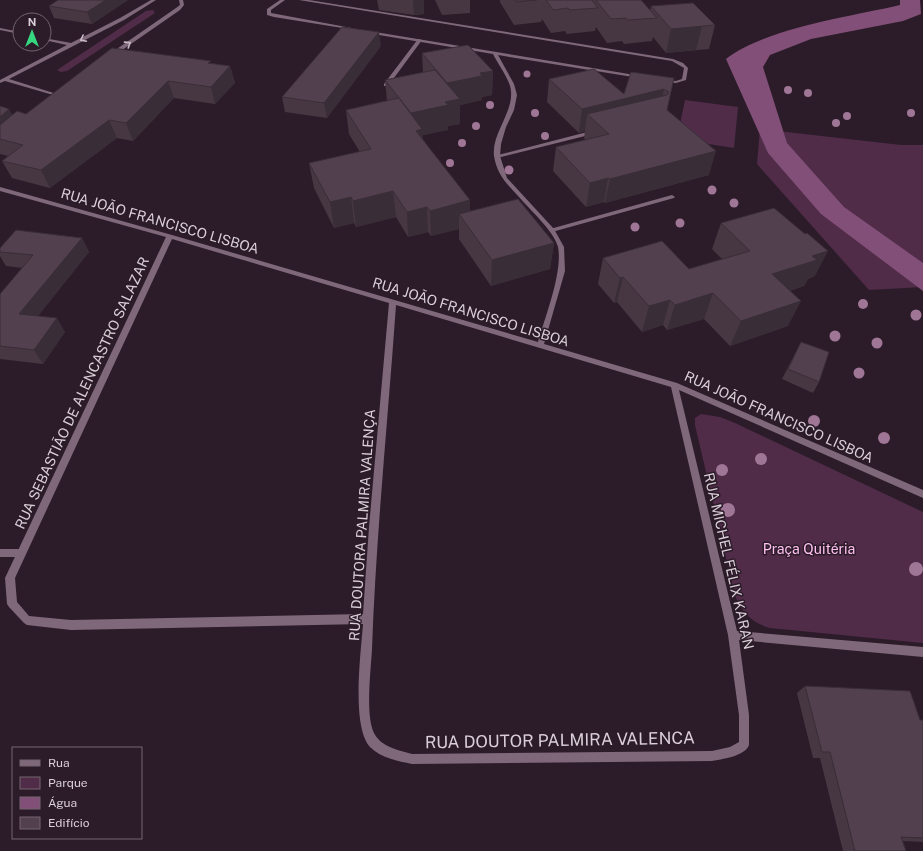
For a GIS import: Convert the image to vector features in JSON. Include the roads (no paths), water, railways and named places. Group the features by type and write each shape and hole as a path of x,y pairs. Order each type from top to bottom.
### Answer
{"street":[{"path":"0,82 122,19 154,0"},
{"path":"109,57 178,9 182,5 181,0"},
{"path":"283,0 269,10 269,14 359,30"},
{"path":"301,0 673,60 686,68 684,80 676,82 657,80"},
{"path":"0,29 12,32"},
{"path":"367,31 641,77"},
{"path":"386,84 420,40"},
{"path":"52,41 72,45"},
{"path":"494,52 512,84 514,95 511,110 501,132 497,156 504,178 552,230 561,248 562,271 540,346"},
{"path":"6,80 58,96"},
{"path":"52,101 63,92"},
{"path":"497,156 605,130"},
{"name":"RUA JOÃO FRANCISCO LISBOA","path":"0,189 170,236 674,385 923,494"},
{"path":"552,230 672,197"},
{"name":"RUA SEBASTIÃO DE ALENCASTRO SALAZAR","path":"170,236 20,553 10,578 12,604 27,620 71,625 368,618"},
{"name":"RUA DOUTORA PALMIRA VALENÇA","path":"378,747 369,736 366,723 365,693 368,618 394,302"},
{"name":"RUA MICHEL FÉLIX KARAN","path":"674,385 733,635 744,714 744,745"},
{"path":"0,553 20,553"},
{"path":"733,635 923,652"},
{"name":"RUA DOUTOR PALMIRA VALENCA","path":"378,747 412,759 712,756 731,752 744,745"}],"water":[{"path":"900,0 920,0 921,14 903,21 811,39 770,55 763,67 787,143 844,207 923,263 923,291 821,214 768,153 726,59 743,48 785,31 900,5"}],"park label":[{"name":"Praça Quitéria","path":"809,549"}]}
